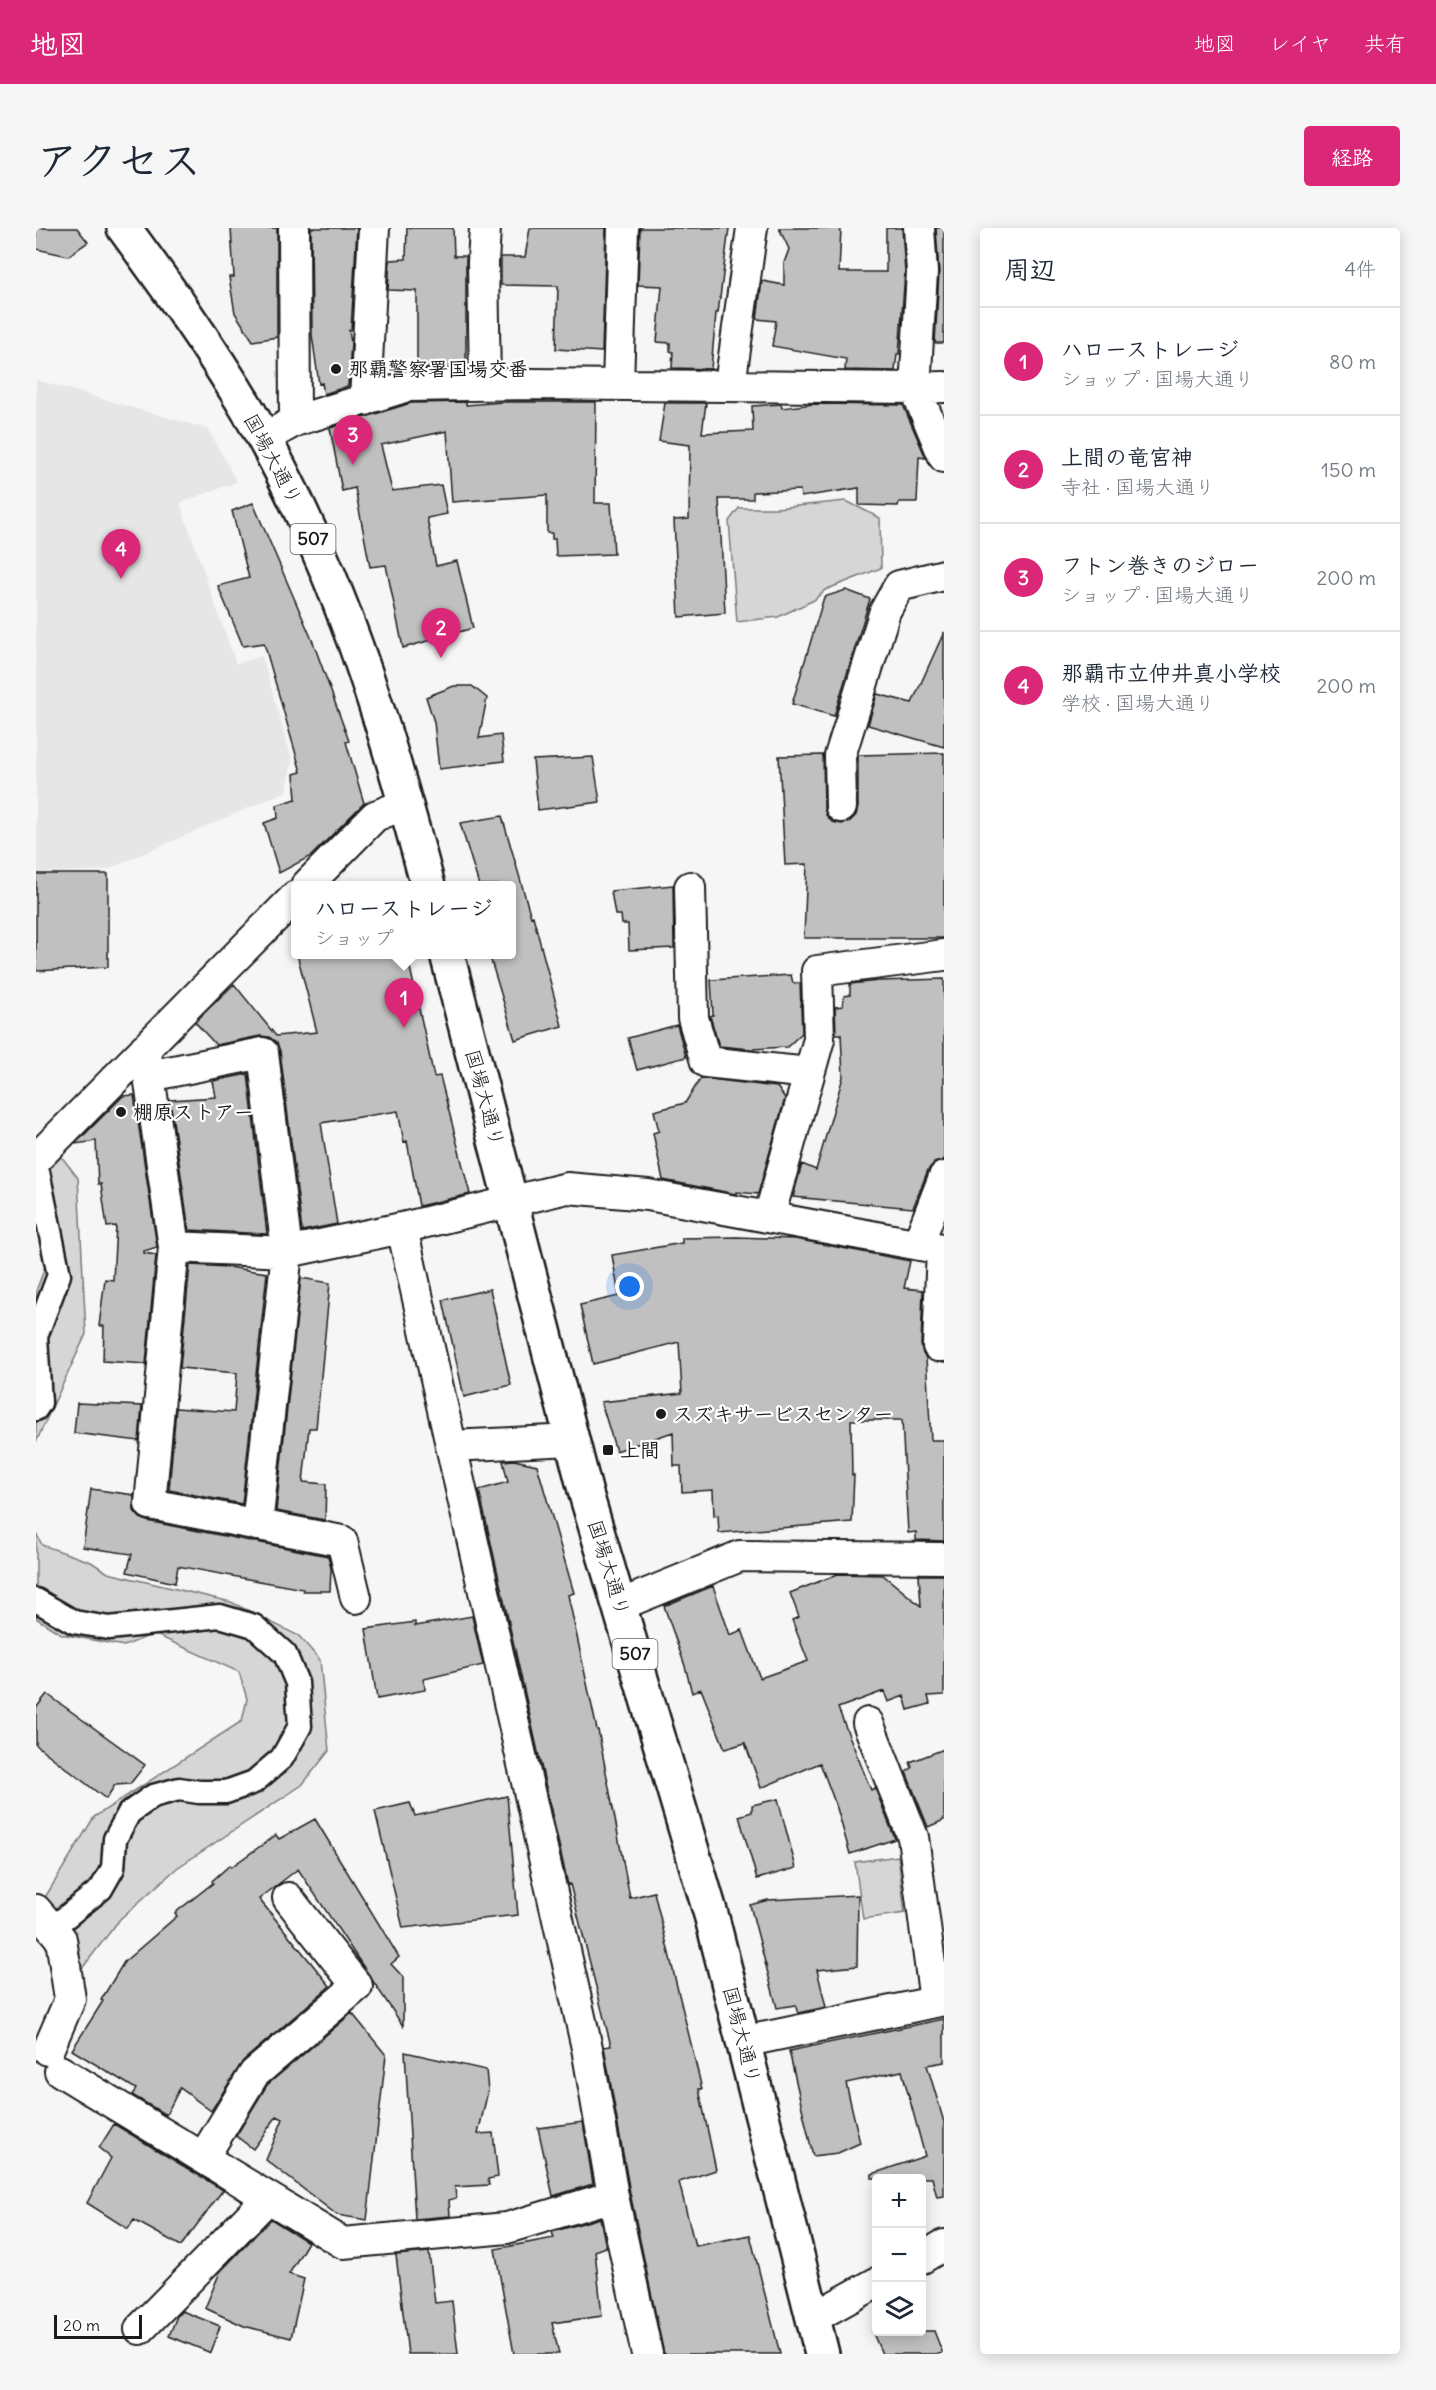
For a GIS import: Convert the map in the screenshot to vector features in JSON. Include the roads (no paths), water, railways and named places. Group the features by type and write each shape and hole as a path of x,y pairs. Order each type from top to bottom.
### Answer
{"highway":[{"name":"国場大通り","path":"124,228 195,326 263,439 322,560 380,712 427,881"},
{"name":"国場大通り","path":"448,959 572,1440 712,1918 822,2354"}],"street":[{"path":"294,228 295,421"},
{"path":"365,400 374,228"},
{"path":"485,228 483,263 485,384"},
{"path":"618,384 623,228"},
{"path":"730,385 752,228"},
{"path":"920,228 929,388 944,457"},
{"path":"263,439 295,421 408,386 618,384 929,388"},
{"path":"841,807 840,756 885,611 899,586 944,575"},
{"path":"310,881 375,816 406,804"},
{"path":"690,887 693,1018 706,1062 809,1073"},
{"path":"36,1408 40,1403 36,1336 59,1275 37,1166 147,1062 291,902"},
{"path":"769,1217 819,1039 817,971 944,955"},
{"path":"147,1062 263,1053 286,1252 257,1525"},
{"path":"147,1062 174,1247 150,1504 342,1541 357,1598"},
{"path":"918,1244 944,1177"},
{"path":"174,1247 286,1252 402,1228 567,1188 648,1195 942,1249 938,1346 944,1346"},
{"path":"402,1228 587,2048 613,2196 647,2354"},
{"path":"451,1446 572,1440"},
{"path":"620,1605 740,1557 944,1558"},
{"path":"36,1600 74,1622 110,1628 220,1616 254,1626 285,1654 297,1683 300,1726 282,1758 254,1782 226,1792 179,1789 153,1796 129,1813 115,1839 113,1868 101,1889 48,1916 61,1939 70,1999 54,2060 203,2157 343,2243 507,2228 613,2196"},
{"path":"743,2042 940,2000 913,1837 868,1723"},
{"path":"203,2157 254,2074 357,1986 288,1898"},
{"path":"140,2330 268,2198"},
{"path":"926,2255 944,2245"},
{"path":"813,2318 872,2285"}],"place":[{"name":"那覇警察署国場交番","path":"336,369"},
{"name":"フトン巻きのジロー","path":"353,465"},
{"name":"那覇市立仲井真小学校","path":"121,579"},
{"name":"上間の竜宮神","path":"441,658"},
{"name":"ハローストレージ","path":"404,1028"},
{"name":"棚原ストアー","path":"121,1112"},
{"name":"スズキサービスセンター","path":"661,1414"},
{"name":"上間","path":"608,1450"}]}
